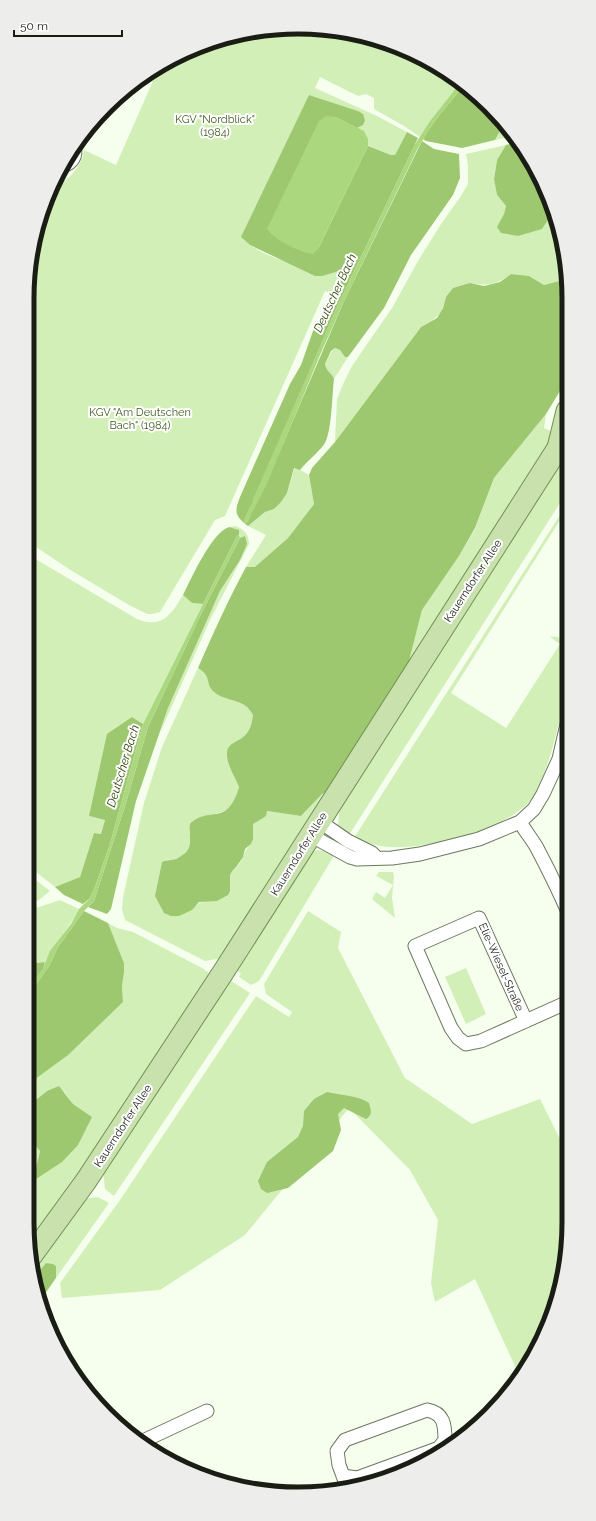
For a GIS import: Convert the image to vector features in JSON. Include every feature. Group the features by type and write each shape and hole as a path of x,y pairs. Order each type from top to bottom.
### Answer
{"main road":[{"name":"Kauerndorfer Allee","path":"36,1250 86,1181 224,971 562,445"}],"street":[{"path":"315,828 348,841 372,853 376,857 392,858 437,850 479,839 520,822 534,809 543,794 559,759 562,746"},
{"path":"520,822 524,831 534,843 543,859 562,899"},
{"name":"Elie-Wiesel-Straße","path":"526,1021 479,918 415,946 451,1028 458,1038 466,1044 481,1041 526,1021 562,1005"},
{"path":"346,1483 339,1465 337,1451 345,1440 428,1410 436,1412 442,1419 445,1427 446,1440 442,1445"},
{"path":"146,1439 207,1411"},
{"path":"344,1476 357,1478 433,1450"}],"green space":[{"path":"298,34 332,36 350,39 383,48 415,61 445,78 457,87 430,121 420,137 374,109 374,98 366,94 358,96 320,77 315,88 377,116 407,132 395,155 391,155 368,146 366,135 357,128 360,126 358,111 312,96 243,239 264,253 287,262 336,272 339,271 339,279 331,294 325,291 225,516 215,520 160,612 152,614 147,614 129,605 72,571 34,546 34,298 36,264 39,246 48,213 60,184 73,174 83,156 84,150 116,165 155,75 197,54 246,39 264,36"},
{"path":"501,130 507,137 495,140"},
{"path":"506,145 497,160 494,178 497,195 506,206 504,214 542,229 549,218 557,246 561,281 544,285 529,276 511,274 492,284 470,283 446,297 438,315 421,327 335,442 337,399 344,382 352,366 392,308 418,261 468,184 468,165 466,154"},
{"path":"335,348 340,350 345,356 348,357 334,379 325,364"},
{"path":"546,414 544,428 555,433 408,665 422,610 459,556 475,529 494,478"},
{"path":"558,463 562,463 562,500 349,835 338,825 340,803"},
{"path":"295,467 309,475 314,504 288,538 255,568 246,567 266,535 248,526 265,512 274,509 287,493"},
{"path":"562,512 562,517 451,693 506,728 560,644 550,637 562,640 562,714 547,766 538,789 525,806 506,819 485,829 451,840 418,846 386,847 354,838"},
{"path":"235,526 245,532 248,537 249,544 210,620 160,733 168,708 220,591 240,560 245,536 240,538 238,530 229,527"},
{"path":"34,558 137,619 146,622 159,621 165,618 174,609 183,595 192,603 203,604 143,724 132,717 89,816 105,820 101,834 94,833 80,877 55,887 34,870"},
{"path":"198,668 206,675 209,685 247,707 253,715 252,721 247,733 232,744 227,751 228,763 239,787 233,803 224,811 198,818 189,832 191,844 189,848 178,858 163,862 157,885 196,906 203,902 217,901 230,884 231,872 237,867 246,849 251,844 253,824 267,811 301,816 322,794 330,790 221,961 217,959 205,961 125,920 122,909 123,897 144,803 162,747"},
{"path":"318,850 335,854 259,981 251,985 239,977 241,973 234,969 311,852"},
{"path":"379,872 393,872 394,877 392,898 395,918 372,899 376,892 385,898 393,885 376,876"},
{"path":"34,878 50,891 39,900 34,902"},
{"path":"60,900 79,909 45,962 34,963 34,909"},
{"path":"308,911 341,932 338,948 405,1078 472,1124 540,1099 562,1143 562,1223 560,1257 553,1291 542,1324 535,1340 517,1371 475,1279 435,1302 431,1283 438,1220 410,1170 349,1108 245,1235 160,1290 62,1298 60,1283 120,1200 256,996 289,1017 292,1012 266,994 264,984"},
{"path":"108,923 117,928 133,932 202,968 208,972 210,978 120,1118 35,1236 34,1180 92,1117 73,1104 64,1091 47,1091 34,1101 34,1079 123,1002 122,986 124,963"},
{"path":"466,968 486,1014 466,1024 445,977"},
{"path":"228,979 250,993 114,1196 105,1189 103,1170"},
{"path":"34,1143 40,1151 34,1180"},
{"path":"98,1197 109,1203 56,1278 56,1266 46,1263 38,1272 37,1261 83,1199"}],"shaded area":[{"path":"457,87 460,90 434,122 418,148 344,301 266,486 254,509 250,513 253,499 338,305 414,146 430,121"},
{"path":"460,90 485,111 501,130 495,140 462,148 426,141 423,139 434,122"},
{"path":"309,95 358,111 363,114 365,120 363,125 357,128 335,117 318,249 368,146 391,155 395,155 407,132 418,138 338,305 273,456 277,458 344,301 422,141 434,149 459,154 460,178 453,195 411,255 384,308 348,357 345,357 340,350 335,348 331,351 325,364 334,379 329,430 325,443 300,470 294,468 287,493 281,502 274,509 265,512 248,526 238,516 236,510 238,502 290,384 301,365 313,331 339,279 339,271 322,276 315,276 250,245 241,237"},
{"path":"326,116 335,117 364,131 368,139 368,146 318,249 313,254 287,245 275,237 267,229 319,121"},
{"path":"512,143 527,166 542,197 549,218 542,229 518,236 501,233 497,227 504,214 506,206 497,195 494,179 497,160 506,145"},
{"path":"511,274 529,276 544,285 561,281 562,388 546,414 494,478 475,528 459,556 422,610 408,665 330,790 322,794 301,816 267,811 266,816 253,824 253,839 251,844 245,849 243,857 230,875 230,891 228,895 217,901 199,902 192,910 179,916 171,916 164,913 155,896 162,862 176,859 184,854 190,843 190,824 204,816 223,812 234,800 239,787 228,763 227,751 232,744 247,733 253,715 243,704 221,696 213,691 209,685 207,677 198,668 227,604 246,567 255,567 288,538 314,504 309,475 312,468 335,442 421,327 437,318 443,308 446,297 453,288 470,283 484,286 500,282"},
{"path":"229,527 239,530 239,535 237,536 203,604 192,603 183,595 209,546 222,531"},
{"path":"239,535 240,538 201,614 148,727 125,806 94,901 84,911 58,947 49,966 34,987 34,980 43,968 50,951 71,924 79,909 90,898 95,887 110,844 143,724 237,536"},
{"path":"245,536 247,544 240,560 220,591 168,708 136,801 111,909 107,914 88,907 94,901 125,806 148,727 201,614 240,538"},
{"path":"132,717 143,724 110,844 95,887 90,898 83,904 64,895 55,887 80,877 94,833 101,834 105,820 89,816 107,734"},
{"path":"84,911 108,923 124,963 122,986 123,1002 68,1055 34,1080 34,987 49,966 58,947"},
{"path":"45,962 43,969 34,981 34,963"},
{"path":"59,1086 73,1104 92,1117 78,1145 62,1162 34,1180 40,1151 34,1144 34,1101 47,1091"},
{"path":"327,1092 355,1097 369,1103 371,1110 370,1116 366,1119 344,1108 338,1114 341,1130 333,1151 288,1188 267,1193 261,1189 258,1181 267,1162 298,1137 303,1126 304,1111 314,1099"},
{"path":"46,1263 56,1266 56,1278 44,1295 39,1275 38,1272"}],"waterway":[{"name":"Deutscher Bach","path":"246,521 252,507"}],"park label":[{"name":"KGV \"Nordblick\" (1984)","path":"215,125"},
{"name":"KGV \"Am Deutschen Bach\" (1984)","path":"140,418"}]}
